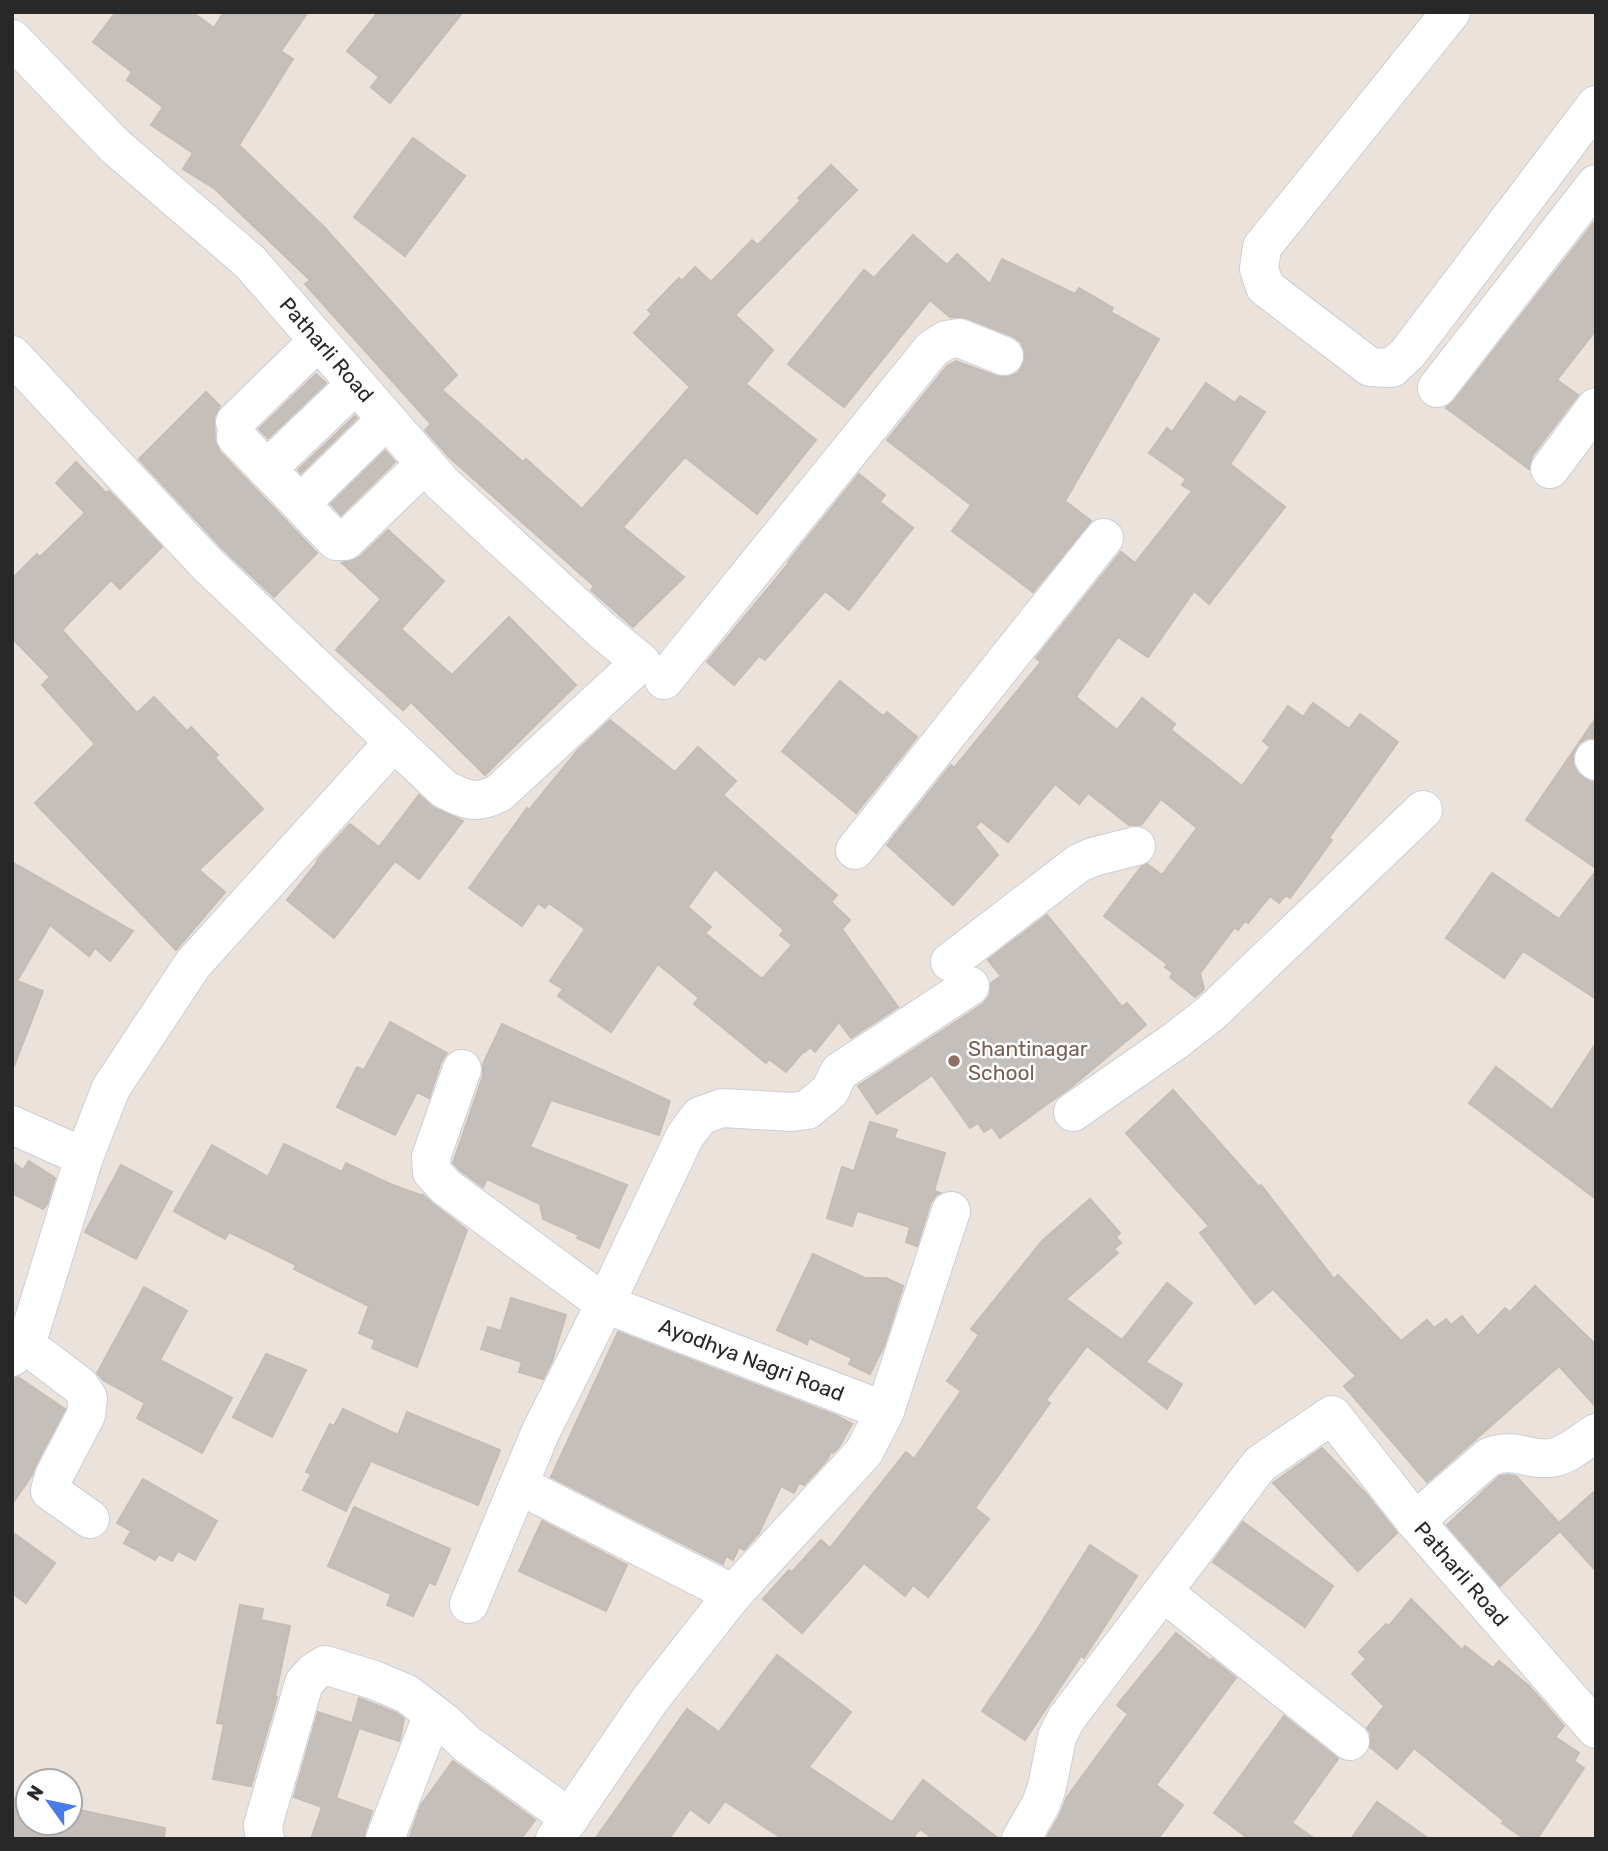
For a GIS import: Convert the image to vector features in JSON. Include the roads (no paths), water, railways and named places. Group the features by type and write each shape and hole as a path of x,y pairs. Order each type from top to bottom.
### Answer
{"street":[{"path":"1451,12 1262,247 1259,269 1265,287 1370,368 1392,368 1408,353 1596,105"},
{"name":"Patharli Road","path":"12,39 115,146 250,262 443,484 604,632 652,671"},
{"path":"1437,388 1596,184"},
{"path":"12,355 207,564 444,789 467,800 485,800 499,793 652,671 932,349 946,340 959,338 1004,356"},
{"path":"318,341 236,430 267,469 336,541 345,541 425,464"},
{"path":"267,469 356,384"},
{"path":"1550,469 1596,407"},
{"path":"301,503 386,420"},
{"path":"855,850 1104,538"},
{"path":"90,1519 50,1490 54,1476 86,1415 88,1398 80,1386 17,1350 31,1329 84,1157 111,1088 193,964 394,742"},
{"path":"1073,1112 1211,1013 1423,810"},
{"path":"470,1604 541,1432 685,1136 700,1116 722,1108 792,1112 807,1110 830,1091 839,1072 960,974 1079,863 1136,846"},
{"name":"Ayodhya Nagri Road","path":"462,1069 431,1157 432,1172 446,1187 605,1304 885,1411"},
{"path":"12,1125 84,1157"},
{"path":"265,1839 263,1825 304,1683 325,1665 374,1680 407,1694 562,1829 649,1701 733,1594 864,1452 885,1411 951,1211"},
{"name":"Patharli Road","path":"1163,1592 1260,1464 1332,1415 1415,1521 1596,1729"},
{"path":"1415,1521 1489,1457 1500,1453 1516,1453 1554,1458 1596,1433"},
{"path":"519,1485 733,1594"},
{"path":"1021,1839 1041,1804 1057,1737 1066,1719 1163,1592 1350,1741"},
{"path":"385,1839 433,1714"}],"place":[{"name":"Shantinagar School","path":"954,1061"}]}
